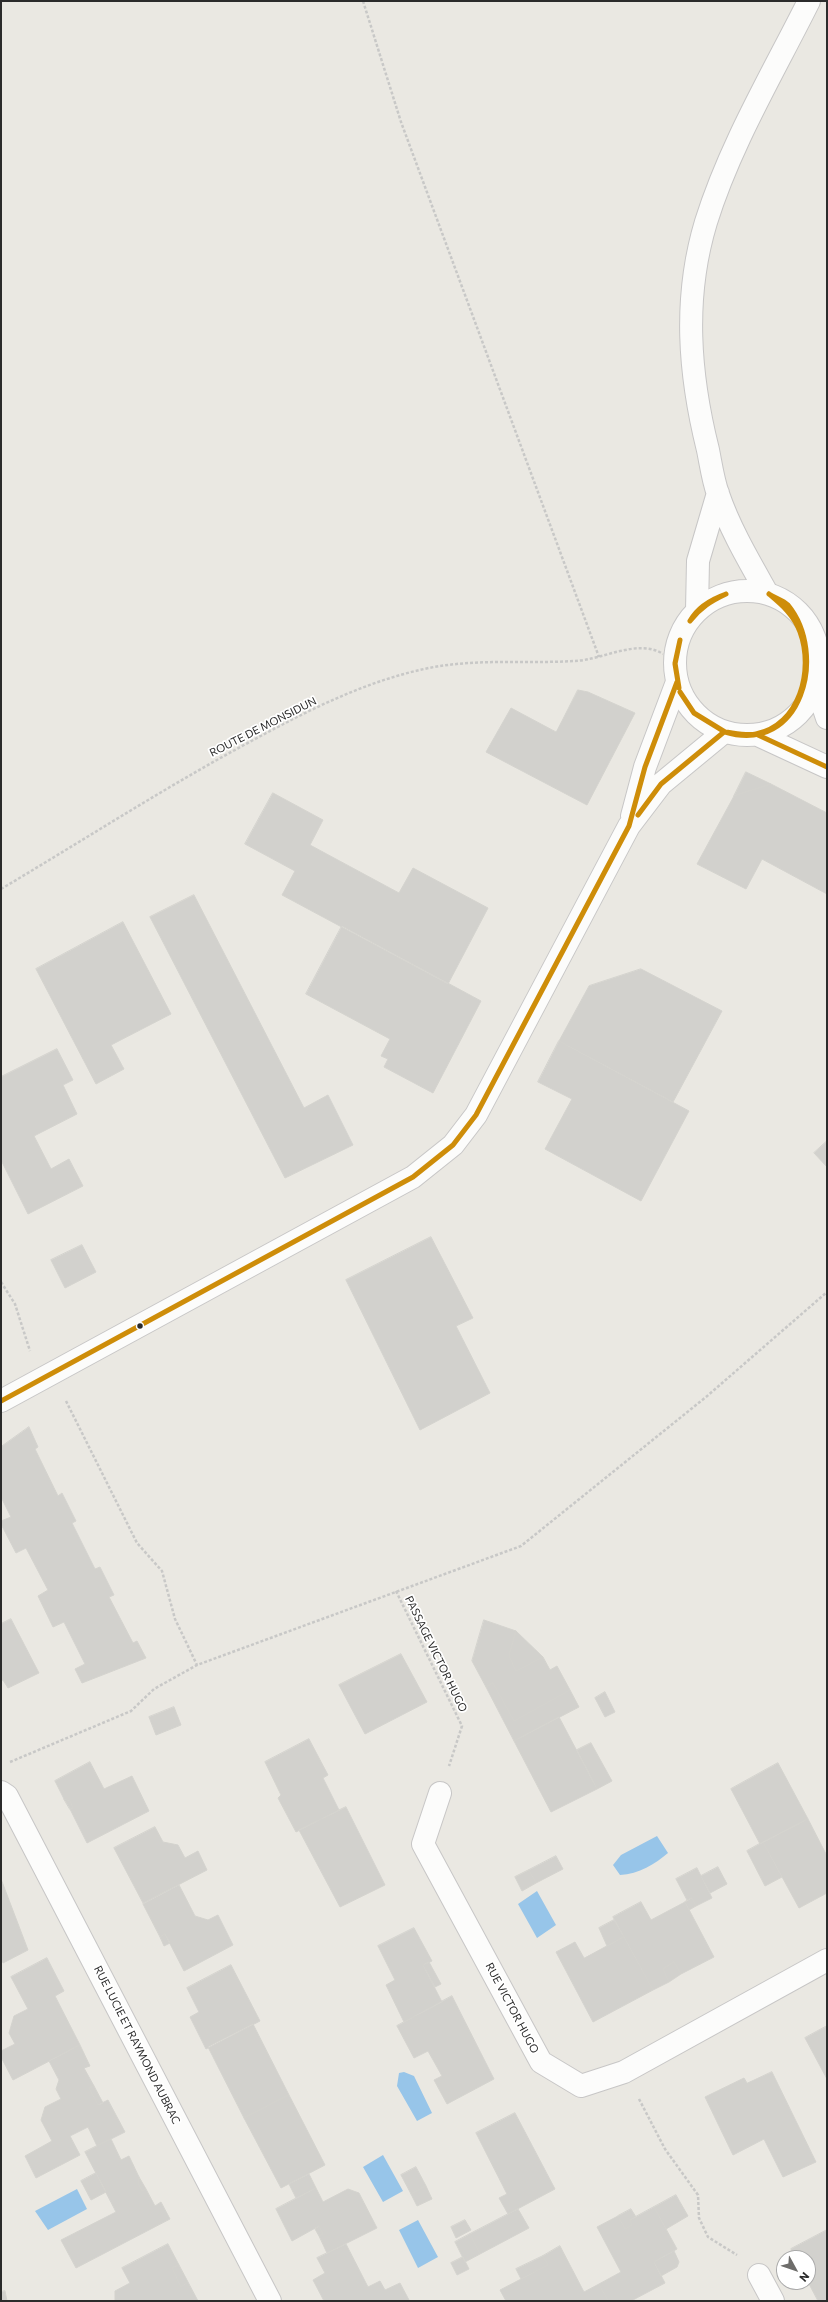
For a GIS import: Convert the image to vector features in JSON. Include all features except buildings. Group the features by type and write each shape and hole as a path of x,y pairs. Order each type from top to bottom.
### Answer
{"street":[{"path":"767,593 737,540 718,493 700,419 690,343 693,287 706,222 732,156 809,1"},
{"path":"697,610 698,561 718,493"},
{"path":"629,826 645,767 676,672 677,642 685,625 697,610 712,599 730,593 748,590 767,593 782,599 795,609 806,621 814,636 818,652 819,668 816,685 809,700 788,723 773,730 747,736 724,732 708,724 694,713 683,699 676,672"},
{"path":"816,685 827,718"},
{"path":"1,1401 413,1177 453,1145 476,1115 629,826 661,784 724,732"},
{"path":"758,734 827,767"},
{"name":"RUE LUCIE ET RAYMOND AUBRAC","path":"1,1792 7,1796 11,1803 270,2301"},
{"name":"RUE VICTOR HUGO","path":"440,1793 423,1844 541,2062 582,2086 624,2072 827,1960"},
{"path":"759,2275 773,2301"}],"path":[{"path":"363,1 401,122 599,657"},
{"name":"ROUTE DE MONSIDUN","path":"1,889 194,772 298,716 377,682 424,669 476,661 578,661 599,657 627,648 658,651 676,672"},
{"path":"1,1282 15,1304 39,1380 68,1402 137,1543 162,1571 175,1619 197,1665"},
{"path":"6,1768 9,1763 131,1711 154,1689 197,1665 521,1546 706,1397 827,1292"},
{"name":"PASSAGE VICTOR HUGO","path":"396,1591 462,1726 440,1793"},
{"path":"624,2072 665,2150 698,2195 699,2218 708,2237 734,2252 759,2275"}],"water":[{"path":"657,1836 668,1853 646,1868 634,1873 620,1875 613,1865 621,1855"},
{"path":"537,1891 556,1925 537,1938 518,1904"},
{"path":"404,2072 414,2076 432,2113 417,2121 397,2086 399,2073"},
{"path":"383,2155 403,2191 383,2202 363,2167"},
{"path":"77,2189 87,2209 48,2230 35,2211"},
{"path":"418,2220 438,2257 418,2268 399,2230"}],"transit line":[{"path":"690,621 705,604 726,594"},
{"path":"690,621 706,605 726,594"},
{"path":"725,732 752,735 771,729 783,720 793,708 800,694 804,679 805,663 804,647 800,632 791,615 769,594"},
{"path":"725,732 751,735 773,729 789,715 800,696 806,673 806,649 800,625 788,605 769,594"},
{"path":"679,688 675,663 680,640"},
{"path":"679,688 675,664 680,640"},
{"path":"1,1401 413,1177 453,1145 476,1115 629,826 645,767 677,682"},
{"path":"680,692 694,713 725,732"},
{"path":"638,815 661,784 724,732"},
{"path":"758,735 827,767"}]}
